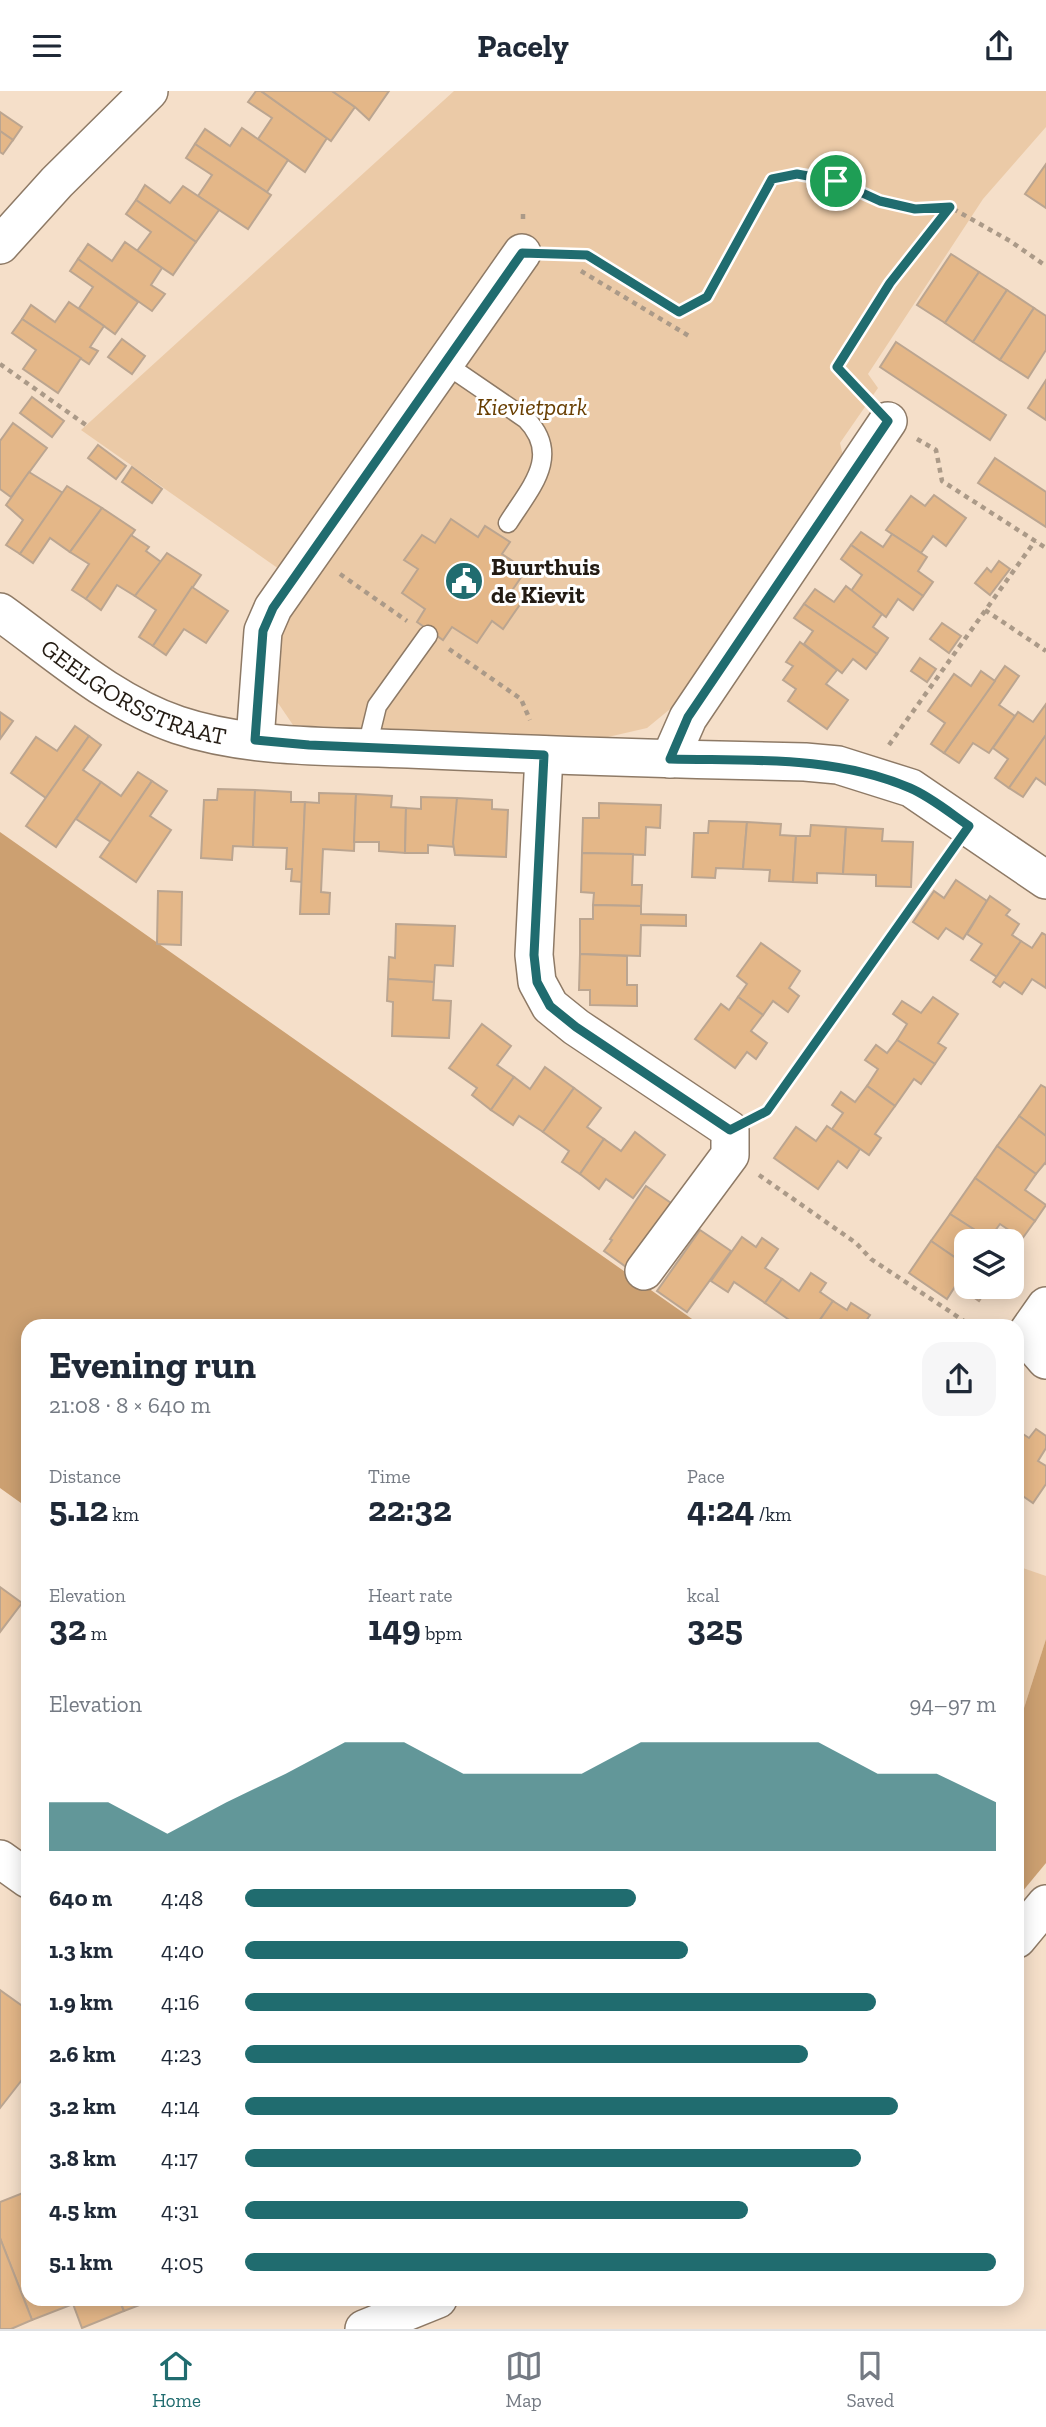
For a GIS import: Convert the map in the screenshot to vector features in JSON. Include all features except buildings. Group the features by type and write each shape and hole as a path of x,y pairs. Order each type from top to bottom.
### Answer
{"street":[{"path":"0,246 57,182 149,91"},
{"path":"255,740 263,631 273,608 522,253"},
{"path":"670,759 688,717 888,421"},
{"name":"GEELGORSSTRAAT","path":"0,612 109,690 142,710 206,734 367,747 838,765 911,788 1046,880"},
{"path":"544,755 534,955 537,982 550,1006 730,1142 644,1271"},
{"path":"1046,1306 1025,1336 1046,1360"},
{"path":"0,1859 21,1874"},
{"path":"1024,1931 1046,1904"},
{"path":"365,2329 421,2306"}],"lane":[{"path":"444,363 526,419 538,431 543,446 540,474 508,523"},
{"path":"367,747 377,706 428,635"}],"path":[{"path":"523,209 522,253 587,255 679,312 707,297 772,179 797,174 836,181 880,201 915,209 950,207 1010,241 1046,266"},
{"path":"950,207 890,283 837,367 888,421 936,450 942,481 1046,548"},
{"path":"581,271 689,337"},
{"path":"0,364 86,425"},
{"path":"887,748 1035,541"},
{"path":"985,610 1046,651"},
{"path":"961,1319 871,1259 856,1243 730,1142 767,1111 969,826"}],"green space":[{"name":"Kievietpark","path":"454,91 1046,91 1046,127 983,199 868,374 878,388 840,443 843,456 675,705 647,728 608,737 551,739 293,725 276,700 279,569 81,430"},
{"path":"1024,1568 1046,1576 1046,1639 1024,1708"}],"shaded area":[{"path":"0,832 692,1319 21,1319 21,1503 0,1488"},
{"path":"1046,1639 1046,1863 1024,1890 1024,1708"}],"place":[{"name":"Buurthuis de Kievit","path":"464,581"}],"route":[{"path":"797,174 836,181 880,201 915,209 950,207 890,283 837,367 888,421 688,717 670,759 838,765 911,788 969,826 767,1111 730,1130 576,1027 550,1006 537,982 534,955 544,755 309,745 255,740 263,631 273,608 310,554 522,253 587,255 679,312 707,297 772,179 797,174"}]}
